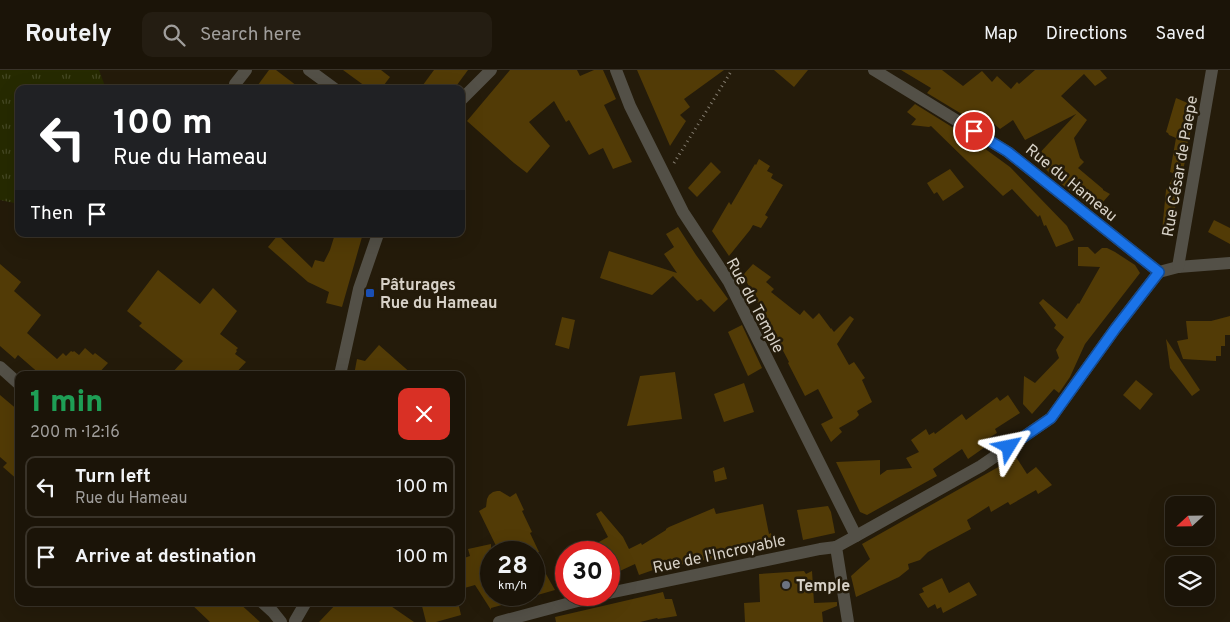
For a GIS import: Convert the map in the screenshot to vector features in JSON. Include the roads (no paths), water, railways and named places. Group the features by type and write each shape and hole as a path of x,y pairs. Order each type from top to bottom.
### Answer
{"street":[{"path":"235,84 246,70"},
{"path":"309,70 329,85"},
{"path":"465,96 491,70"},
{"name":"Rue du Temple","path":"616,70 630,106 683,212 729,282 856,536"},
{"name":"Rue du Hameau","path":"874,70 1008,152 1159,272"},
{"name":"Rue César de Paepe","path":"1178,267 1212,70"},
{"path":"341,371 359,288 377,237"},
{"path":"848,622 836,547 981,466 1051,418 1159,272 1178,267 1230,263"},
{"path":"0,367 15,380"},
{"name":"Rue de l'Incroyable","path":"620,590 836,547"},
{"path":"266,606 289,622 303,606"},
{"path":"499,622 559,606"}],"place":[{"name":"Pâturages Rue du Hameau","path":"370,293"},
{"name":"Temple","path":"786,585"}]}
